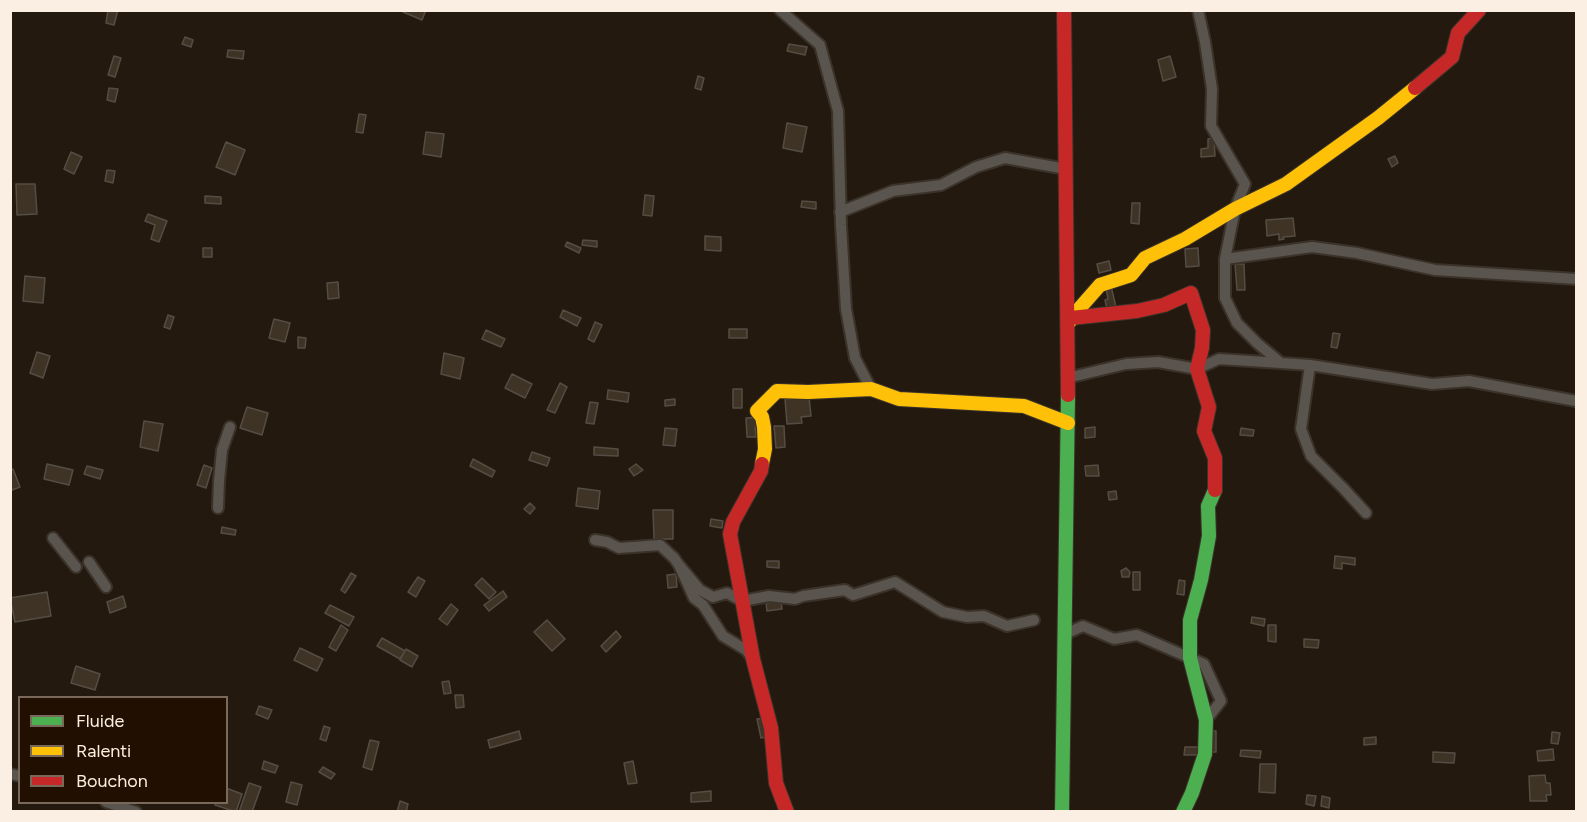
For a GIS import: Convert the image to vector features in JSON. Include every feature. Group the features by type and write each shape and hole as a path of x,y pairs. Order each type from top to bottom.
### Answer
{"main road":[{"path":"1062,812 1068,423 1064,10"},
{"path":"1067,336 1071,318 1100,285 1131,275 1145,258 1286,184 1378,118 1452,57 1458,33 1479,10"},
{"path":"1071,318 1137,311 1164,305 1191,293 1203,330 1197,369 1209,407 1204,431 1215,458 1215,491 1208,506 1209,536 1201,580 1190,620 1190,658 1206,720 1205,754 1183,812"},
{"path":"787,812 776,783 771,728 753,659 730,534 733,522 760,471 765,449 762,417 757,411 777,392 871,389 899,399 1024,406 1068,423"}],"street":[{"path":"780,10 820,45 838,111 840,212 848,319 855,358 871,389"},
{"path":"1197,10 1205,42 1212,89 1211,126 1245,184 1235,209 1225,259 1225,298 1237,323 1281,363"},
{"path":"840,212 893,191 941,185 976,167 1005,158 1065,169"},
{"path":"1225,259 1312,247 1357,253 1435,270 1576,279"},
{"path":"1067,378 1126,364 1158,362 1197,369 1219,359 1310,365 1432,384 1469,381 1576,401"},
{"path":"1310,365 1301,429 1311,456 1366,513"},
{"path":"218,507 222,450 230,427"},
{"path":"53,538 76,567"},
{"path":"595,540 608,542 620,548 660,545 674,558 700,590 712,597 727,593 742,601 769,596 795,599 845,590 853,594 895,582 943,612 967,617 984,616 1007,626 1034,620"},
{"path":"89,562 106,587"},
{"path":"679,565 694,598 703,605 723,636 747,650 753,659"},
{"path":"1065,634 1083,626 1114,639 1137,635 1190,658"},
{"path":"112,804 136,812"}],"building":[{"path":"108,10 118,10 114,25 106,23"},
{"path":"404,10 426,10 422,20 403,12"},
{"path":"185,37 193,40 191,47 182,44"},
{"path":"789,44 807,47 805,55 787,51"},
{"path":"228,50 244,51 243,59 227,57"},
{"path":"114,56 121,58 115,77 108,75"},
{"path":"1170,56 1176,77 1163,81 1158,60"},
{"path":"698,76 704,78 701,90 695,88"},
{"path":"109,88 118,89 115,102 107,100"},
{"path":"359,114 366,115 363,133 356,132"},
{"path":"787,123 807,127 802,152 783,148"},
{"path":"426,132 444,134 441,157 423,154"},
{"path":"1214,138 1215,156 1201,157 1201,149 1208,148 1208,139"},
{"path":"226,142 245,150 235,175 216,167"},
{"path":"71,152 82,157 74,174 64,169"},
{"path":"1395,156 1398,163 1392,167 1388,159"},
{"path":"107,170 115,171 113,183 105,181"},
{"path":"16,184 35,184 37,214 17,215"},
{"path":"645,195 654,196 652,216 643,215"},
{"path":"205,196 221,197 221,204 205,203"},
{"path":"802,201 816,202 816,209 801,207"},
{"path":"1132,203 1140,203 1139,224 1131,223"},
{"path":"148,214 167,221 159,242 151,239 155,225 145,221"},
{"path":"1293,218 1295,236 1283,237 1284,239 1279,240 1279,234 1267,236 1266,220"},
{"path":"705,236 721,237 721,251 705,250"},
{"path":"583,240 597,241 597,247 582,245"},
{"path":"567,242 581,248 579,253 565,246"},
{"path":"203,248 212,248 212,257 203,257"},
{"path":"1198,248 1199,266 1186,267 1185,249"},
{"path":"1109,261 1111,270 1099,273 1097,264"},
{"path":"1235,264 1244,264 1245,290 1237,290"},
{"path":"25,276 45,278 43,303 23,301"},
{"path":"338,282 339,298 328,299 327,283"},
{"path":"1111,286 1116,307 1107,309 1106,288"},
{"path":"563,310 581,318 577,326 560,317"},
{"path":"168,315 174,317 170,329 164,327"},
{"path":"274,319 290,323 285,342 269,338"},
{"path":"595,322 602,325 594,342 588,339"},
{"path":"729,329 747,329 747,338 729,338"},
{"path":"486,330 505,339 501,347 482,339"},
{"path":"1333,333 1340,334 1337,348 1331,347"},
{"path":"298,337 306,338 305,348 298,348"},
{"path":"37,352 50,356 43,378 30,373"},
{"path":"444,353 464,358 460,379 441,374"},
{"path":"512,374 532,384 525,398 505,388"},
{"path":"560,383 567,387 555,413 547,410"},
{"path":"733,389 742,389 742,408 733,408"},
{"path":"608,390 629,393 628,402 607,399"},
{"path":"809,397 811,416 801,417 802,423 787,424 785,399"},
{"path":"675,399 675,405 665,406 665,400"},
{"path":"590,402 598,403 594,424 586,423"},
{"path":"247,407 268,413 262,435 240,428"},
{"path":"761,417 761,427 755,427 756,437 747,437 746,418"},
{"path":"144,421 163,424 158,451 140,447"},
{"path":"774,426 784,426 785,447 776,448"},
{"path":"1095,427 1095,437 1085,438 1085,428"},
{"path":"665,428 677,429 675,446 663,445"},
{"path":"1241,428 1254,430 1253,436 1240,435"},
{"path":"594,447 618,449 618,456 594,455"},
{"path":"532,452 550,458 547,466 529,460"},
{"path":"473,459 495,471 492,477 470,466"},
{"path":"47,464 73,470 69,485 44,479"},
{"path":"636,464 643,470 634,476 629,469"},
{"path":"204,465 212,468 206,488 197,485"},
{"path":"1098,465 1099,476 1086,476 1085,466"},
{"path":"87,466 103,470 100,479 84,474"},
{"path":"13,469 20,487 12,490 10,470"},
{"path":"578,488 600,491 598,509 576,506"},
{"path":"1116,491 1117,499 1109,500 1108,492"},
{"path":"530,503 535,508 530,514 524,509"},
{"path":"653,510 673,510 673,539 654,539"},
{"path":"711,519 723,521 722,528 710,526"},
{"path":"222,527 236,530 235,535 221,533"},
{"path":"1335,556 1355,558 1355,565 1342,563 1342,569 1334,568"},
{"path":"767,561 779,561 779,568 767,567"},
{"path":"1126,568 1130,572 1129,577 1122,577 1121,571"},
{"path":"1133,572 1140,572 1140,590 1133,590"},
{"path":"351,573 356,576 345,593 341,590"},
{"path":"676,574 677,587 668,588 667,575"},
{"path":"418,577 425,581 416,597 408,592"},
{"path":"482,578 496,592 489,599 475,585"},
{"path":"1179,580 1185,581 1184,595 1177,594"},
{"path":"503,591 507,597 489,611 484,605"},
{"path":"47,592 51,616 15,622 10,598"},
{"path":"123,596 126,607 110,613 107,602"},
{"path":"781,601 782,609 767,611 766,603"},
{"path":"451,604 458,610 447,625 439,619"},
{"path":"330,605 354,617 349,626 325,613"},
{"path":"1252,617 1265,619 1264,626 1251,623"},
{"path":"547,620 565,639 552,651 534,632"},
{"path":"341,625 348,630 336,651 329,647"},
{"path":"1268,625 1276,625 1276,642 1268,641"},
{"path":"616,631 621,637 606,652 601,646"},
{"path":"382,638 405,651 400,659 377,646"},
{"path":"1304,639 1319,640 1318,648 1304,647"},
{"path":"300,648 323,659 317,671 294,660"},
{"path":"406,649 418,656 412,667 400,660"},
{"path":"76,666 100,674 95,690 71,683"},
{"path":"449,681 451,693 444,694 442,682"},
{"path":"455,695 463,695 464,707 456,708"},
{"path":"259,706 272,710 268,719 256,714"},
{"path":"764,718 766,737 761,738 757,719"},
{"path":"324,726 330,728 326,741 320,739"},
{"path":"519,731 521,739 490,748 488,740"},
{"path":"1210,731 1216,731 1216,752 1209,752"},
{"path":"1552,732 1560,733 1558,744 1551,743"},
{"path":"1376,737 1376,744 1364,745 1364,738"},
{"path":"370,740 379,742 372,770 363,767"},
{"path":"1185,747 1200,747 1199,755 1184,755"},
{"path":"1553,749 1554,760 1538,761 1537,751"},
{"path":"1241,750 1261,751 1260,758 1240,756"},
{"path":"1433,752 1455,753 1454,763 1433,762"},
{"path":"264,761 278,766 275,773 262,769"},
{"path":"633,761 637,783 628,784 624,763"},
{"path":"1260,764 1276,764 1275,793 1259,792"},
{"path":"323,767 335,774 331,779 319,772"},
{"path":"1545,775 1546,783 1550,783 1551,795 1546,795 1547,801 1530,801 1529,776"},
{"path":"291,782 302,785 297,805 286,802"},
{"path":"249,783 261,787 252,812 239,812"},
{"path":"228,789 242,794 236,812 215,805 228,804"},
{"path":"711,791 711,801 691,802 691,793"},
{"path":"1307,795 1316,796 1314,806 1306,804"},
{"path":"1322,796 1330,798 1329,808 1321,806"},
{"path":"400,801 408,804 406,812 397,812"}],"traffic: fast":[{"path":"1062,812 1068,395"},
{"path":"1183,812 1205,754 1206,720 1190,658 1190,620 1201,580 1209,536 1208,506 1215,490"}],"traffic: slow":[{"path":"1070,321 1100,285 1131,275 1145,258 1286,184 1378,118 1415,88"},
{"path":"762,464 765,449 764,427 762,417 757,411 777,391 871,389 899,399 1024,406 1068,423"}],"traffic: jam":[{"path":"1064,10 1068,395"},
{"path":"1415,88 1452,57 1458,33 1479,10"},
{"path":"1071,318 1137,311 1164,305 1191,293 1203,330 1197,369 1209,407 1204,431 1215,458 1215,490"},
{"path":"762,464 761,471 733,522 730,534 753,659 771,728 776,783 787,812"}]}
